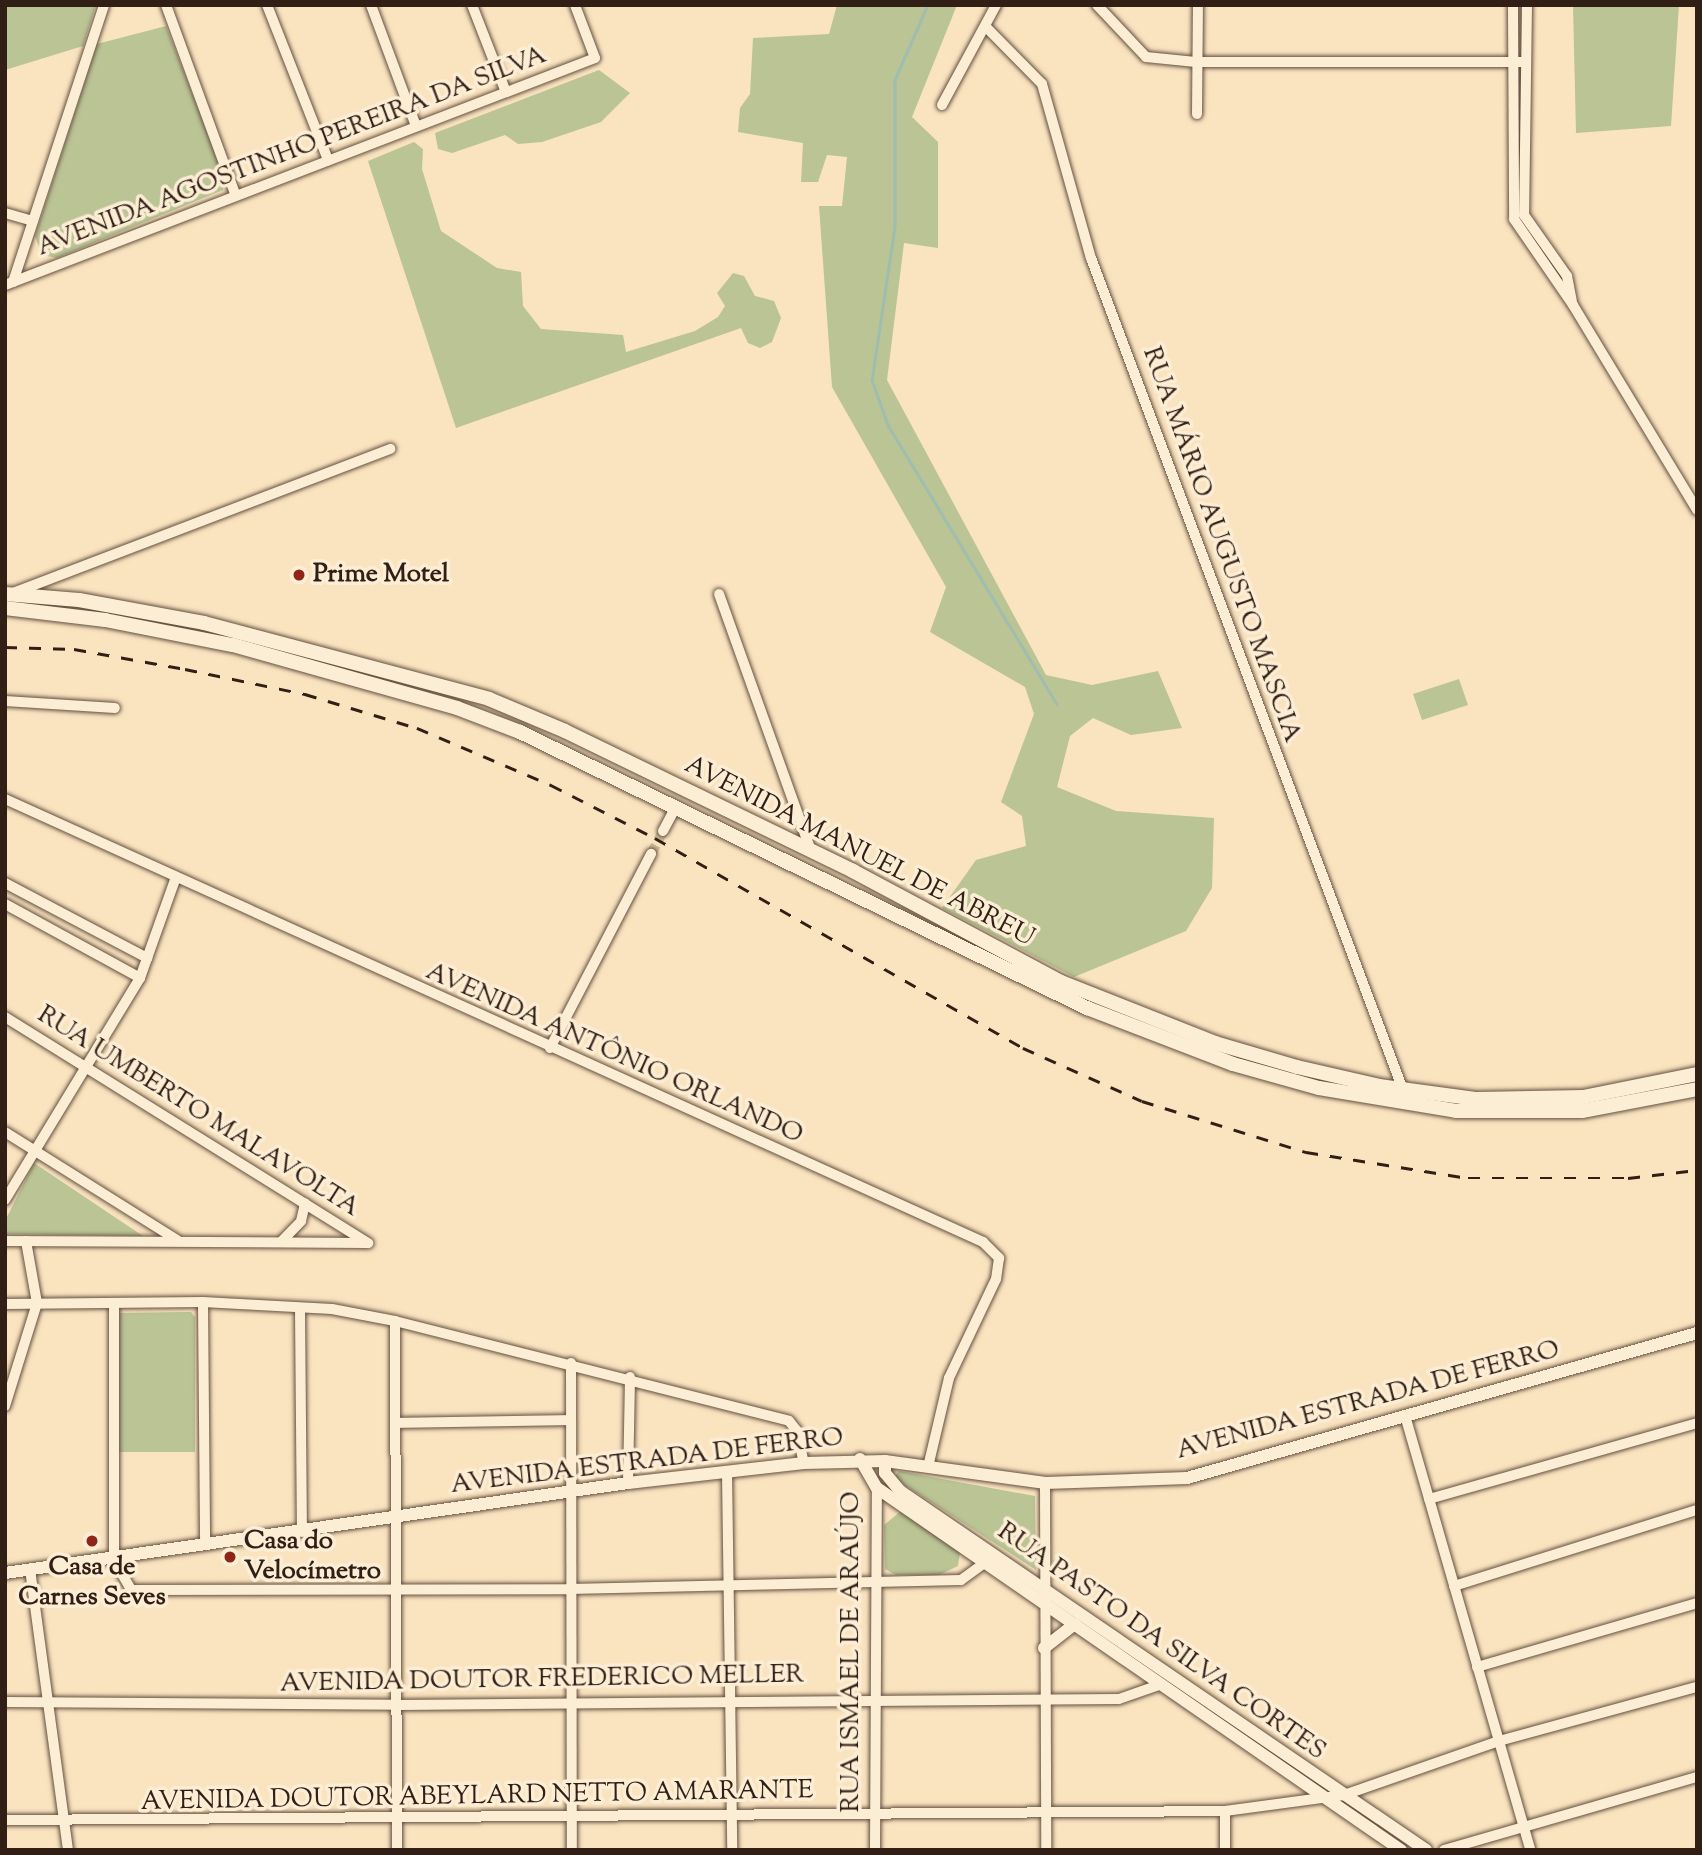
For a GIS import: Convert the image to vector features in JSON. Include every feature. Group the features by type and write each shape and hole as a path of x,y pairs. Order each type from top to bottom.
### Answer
{"main road":[{"name":"AVENIDA MANUEL DE ABREU","path":"7,599 79,600 204,623 465,692 565,731 811,851 1061,982 1133,1012 1297,1067 1403,1090 1477,1099 1583,1097 1697,1074"},
{"name":"AVENIDA MANUEL DE ABREU","path":"7,599 178,634 394,688 520,732 674,810 1087,1009 1160,1039 1282,1077 1391,1102 1514,1114 1582,1111 1697,1089"}],"street":[{"path":"9,284 33,221 103,5"},
{"path":"166,5 236,196"},
{"path":"267,5 328,160"},
{"path":"371,5 416,126"},
{"path":"472,5 506,92"},
{"name":"AVENIDA AGOSTINHO PEREIRA DA SILVA","path":"9,284 595,58 575,5"},
{"path":"942,105 996,5"},
{"path":"1097,5 1146,57 1196,62 1525,62"},
{"path":"1197,114 1198,5"},
{"path":"1513,5 1514,219 1573,304 1692,489 1697,510"},
{"path":"1527,5 1524,215 1567,276 1573,304"},
{"name":"RUA MÁRIO AUGUSTO MASCIA","path":"986,27 1042,84 1091,258 1403,1090"},
{"path":"5,213 33,221"},
{"path":"7,599 390,449"},
{"path":"719,594 811,851"},
{"path":"5,701 116,708"},
{"name":"AVENIDA ANTÔNIO ORLANDO","path":"5,799 983,1242 999,1258 996,1279 949,1378 928,1467"},
{"path":"663,831 674,810"},
{"path":"550,1048 651,854"},
{"path":"5,1200 88,1068 140,978 176,877"},
{"path":"5,883 147,958"},
{"path":"5,904 140,978"},
{"name":"RUA UMBERTO MALAVOLTA","path":"5,1017 368,1243 281,1242"},
{"path":"5,1132 178,1241"},
{"path":"5,1241 281,1242 301,1221 305,1203"},
{"path":"5,1406 37,1303 26,1241"},
{"path":"5,1304 203,1302 300,1309 395,1321 630,1377 789,1421 797,1431 804,1463"},
{"path":"203,1302 205,1544"},
{"path":"114,1304 114,1560 131,1590 569,1588 961,1580 984,1563"},
{"path":"300,1309 302,1532"},
{"path":"395,1321 398,1518 397,1850"},
{"name":"AVENIDA ESTRADA DE FERRO","path":"5,1573 114,1560 205,1544 628,1483 804,1463 885,1461 1045,1483 1187,1478 1406,1419 1697,1333"},
{"path":"571,1363 569,1588 572,1850"},
{"path":"628,1483 630,1377"},
{"path":"1406,1419 1530,1850"},
{"path":"396,1423 569,1420"},
{"path":"1429,1499 1697,1423"},
{"name":"RUA ISMAEL DE ARAÚJO","path":"860,1460 877,1488 875,1850"},
{"name":"RUA PASTO DA SILVA CORTES","path":"885,1461 885,1473 900,1490 1426,1850"},
{"path":"727,1472 732,1586 732,1850"},
{"path":"1045,1483 1046,1850"},
{"name":"RUA PASTO DA SILVA CORTES","path":"877,1488 1401,1850"},
{"path":"1454,1586 1697,1510"},
{"path":"30,1569 68,1850"},
{"path":"1477,1667 1697,1603"},
{"path":"1044,1648 1075,1624"},
{"name":"AVENIDA DOUTOR FREDERICO MELLER","path":"5,1702 398,1705 1044,1696 1130,1698 1159,1685"},
{"name":"AVENIDA DOUTOR ABEYLARD NETTO AMARANTE","path":"5,1820 397,1820 1225,1811 1327,1800 1499,1741 1697,1688"},
{"path":"1444,1850 1523,1825 1697,1777"},
{"path":"1225,1811 1225,1850"}],"green space":[{"path":"5,5 96,5 83,46 5,70"},
{"path":"837,5 957,5 912,117 938,142 938,248 904,243 887,380 1046,675 1092,685 1158,671 1182,728 1131,735 1093,718 1070,736 1057,787 1116,811 1214,818 1212,888 1186,931 1074,977 942,908 976,860 1026,846 1022,816 1001,802 1034,714 1025,687 930,632 946,587 832,387 819,206 842,206 847,157 827,155 818,182 801,182 803,143 738,132 740,108 750,94 753,38 829,34"},
{"path":"1573,5 1679,5 1671,126 1576,133"},
{"path":"166,26 225,179 223,190 57,258 42,255 35,236 97,44"},
{"path":"599,70 630,93 601,122 542,142 518,144 505,135 452,153 438,149 435,133"},
{"path":"414,142 423,149 422,169 441,231 497,268 521,272 523,306 541,329 623,335 626,352 695,331 718,317 725,306 717,293 733,273 744,276 755,296 774,301 781,318 772,342 760,348 748,343 741,328 456,428 368,161"},
{"path":"1459,679 1468,705 1422,720 1413,694"},
{"path":"34,1163 143,1236 5,1234 5,1221"},
{"path":"191,1312 195,1317 195,1452 114,1452 117,1313"},
{"path":"899,1471 1035,1496 1036,1570 900,1482 895,1476"},
{"path":"901,1511 960,1552 958,1566 939,1575 896,1575 885,1569 884,1525"}],"waterway":[{"path":"928,5 895,80 895,227 872,380 888,425 1057,704"}],"tunnel":[{"path":"651,854 663,831"}],"railway":[{"path":"5,647 74,649 185,669 305,694 417,728 551,785 655,838 1023,1048 1142,1101 1306,1152 1468,1178 1628,1178 1697,1170"}],"place":[{"name":"Prime Motel","path":"299,575"},
{"name":"Casa de Carnes Seves","path":"92,1541"},
{"name":"Casa do Velocímetro","path":"230,1557"}]}
